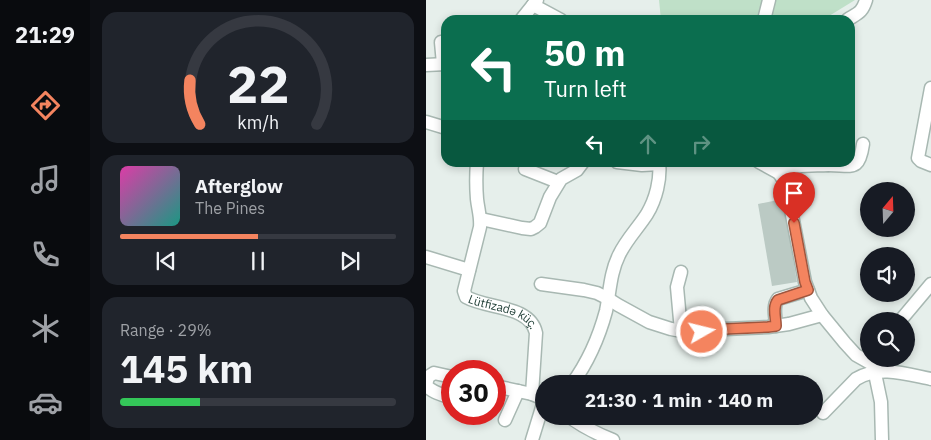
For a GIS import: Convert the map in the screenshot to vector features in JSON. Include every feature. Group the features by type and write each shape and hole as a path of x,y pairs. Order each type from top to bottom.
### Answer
{"street":[{"path":"765,15 769,0"},
{"path":"855,16 860,13 866,0"},
{"path":"525,15 535,3 553,15"},
{"path":"426,65 441,64"},
{"path":"931,88 918,153 918,158 921,161 931,165"},
{"path":"426,122 441,126"},
{"path":"855,164 861,157 863,144"},
{"name":"Lütfizadə küç.","path":"476,167 476,191 481,219 464,291 466,296 472,301 512,311 532,322 536,334 539,375"},
{"path":"481,219 522,228 531,229 535,227 540,223 558,182 564,176 572,174 579,167"},
{"path":"578,375 589,360 606,310 613,271 618,257 648,212 658,185 660,167"},
{"path":"768,167 779,173 786,184 805,282 811,298 822,315 860,357"},
{"path":"779,173 791,168 800,167"},
{"path":"525,169 558,182"},
{"path":"426,257 469,270"},
{"path":"681,272 677,287 681,331"},
{"path":"541,284 596,292 618,306 650,322 692,333 776,326 822,315"},
{"path":"908,312 931,284"},
{"path":"776,326 775,303 778,300 808,290"},
{"path":"823,413 856,379 871,367"},
{"path":"873,367 881,402 882,440"},
{"path":"878,367 889,372 931,379"},
{"path":"441,375 434,373 428,377 426,385 441,394"},
{"path":"506,388 535,396"},
{"path":"506,418 518,391"},
{"path":"532,440 535,424"},
{"path":"584,425 613,440"}],"green space":[{"path":"659,0 855,0 831,15 660,15"}],"building":[{"path":"783,199 797,282 772,286 758,204"}],"route":[{"path":"702,332 776,326 775,303 778,300 808,290 794,223"}]}
